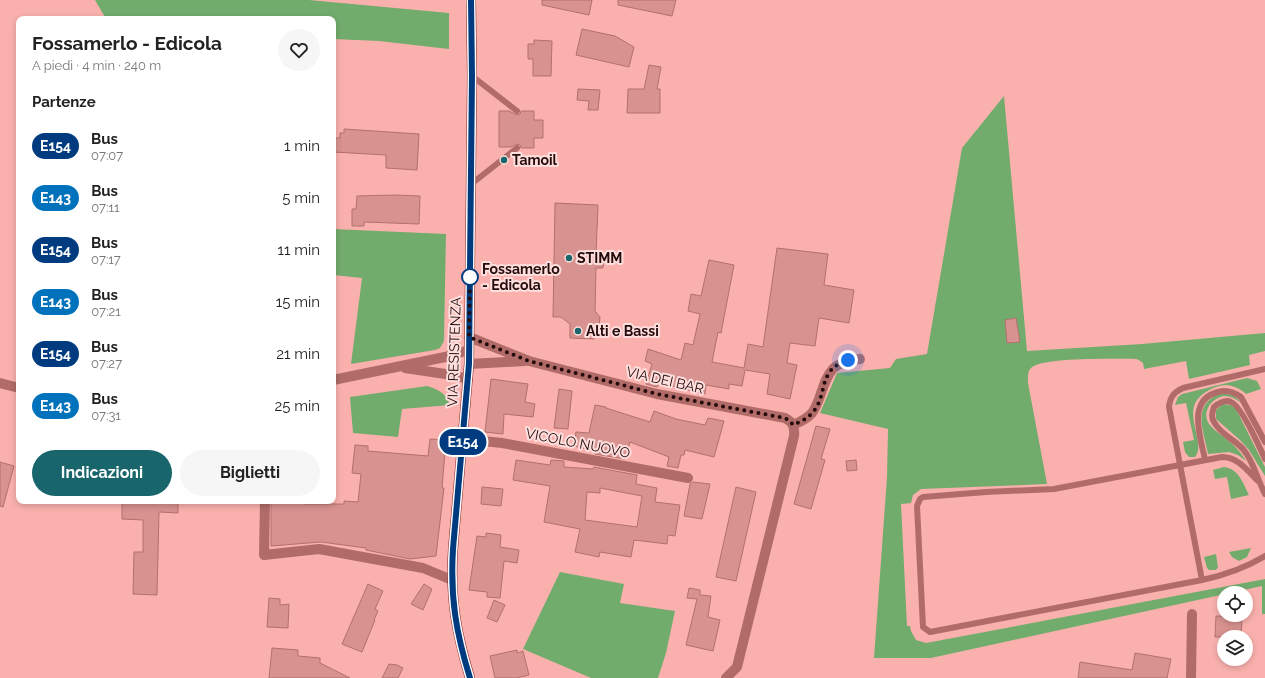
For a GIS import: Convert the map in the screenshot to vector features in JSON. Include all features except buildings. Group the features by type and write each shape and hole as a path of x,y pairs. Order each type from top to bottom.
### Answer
{"main road":[{"name":"VIA RESISTENZA","path":"470,678 456,627 453,606 452,580 453,549 464,439 469,364 472,76 471,0"}],"street":[{"name":"VIA DEI BAR","path":"469,337 529,361 657,394 785,418 793,425"},
{"path":"336,379 445,357 469,350"},
{"path":"726,678 737,668 794,436 793,425 806,418 814,410 828,374 832,369 841,362 860,359"},
{"name":"VIA DEI BAR","path":"469,364 529,361"},
{"path":"397,367 452,375 468,379"},
{"path":"0,383 16,387"},
{"name":"VICOLO NUOVO","path":"464,439 502,443 688,478"},
{"path":"265,504 264,555 319,549 423,568 452,580"},
{"path":"1191,678 1192,614"}],"lane":[{"path":"472,76 517,111"},
{"path":"470,185 517,148"},
{"path":"1202,580 1169,407 1172,396 1183,388 1265,369"},
{"path":"1205,460 1197,417 1201,404 1213,393 1227,391 1235,392 1241,397 1265,442"},
{"path":"1265,459 1248,424 1234,403 1230,401 1224,402 1214,407 1212,414 1215,424 1248,455 1253,462 1258,480 1265,494"},
{"path":"1258,480 1233,458 1222,457 1054,489 923,497 920,499 917,506 923,627 930,632 1202,580 1248,566 1265,556"}],"green space":[{"path":"95,0 309,0 449,13 449,49 379,41 336,39 336,16 104,16"},
{"path":"1004,96 1027,351 1142,344 1265,333 1265,351 1249,355 1250,365 1189,379 1186,361 1144,369 1143,363 1137,359 1081,359 1038,364 1031,368 1028,373 1028,383 1047,484 921,489 913,495 911,503 901,504 907,626 910,626 916,640 926,643 1217,588 1217,596 931,658 874,658 887,477 888,429 820,413 837,373 890,368 896,359 927,354 962,148"},
{"path":"336,229 446,234 444,341 440,348 351,364 362,278 336,275"},
{"path":"1247,378 1257,381 1261,389 1246,394 1235,387 1227,385 1216,387 1206,392 1198,399 1194,407 1193,416 1198,451 1195,457 1189,457 1185,452 1183,442 1194,440 1186,403 1175,405 1178,397 1182,394"},
{"path":"427,386 442,392 449,401 450,405 402,409 398,437 353,433 350,397"},
{"path":"1219,394 1232,395 1241,403 1229,397 1224,396 1217,398 1209,406 1206,417 1207,421 1213,429 1237,449 1246,461 1238,455 1229,452 1208,454 1202,428 1202,412 1210,399"},
{"path":"1223,404 1231,405 1236,409 1265,467 1265,476 1249,450 1216,419 1216,410"},
{"path":"1224,467 1229,468 1240,477 1249,495 1231,499 1227,477 1215,479 1213,470"},
{"path":"1251,548 1247,557 1239,561 1232,557 1229,552"},
{"path":"1216,554 1218,567 1216,570 1209,570 1204,557"},
{"path":"560,572 624,584 620,603 675,611 666,653 658,678 591,678 523,649"},
{"path":"1265,579 1265,614 1262,614 1262,586 1253,588 1253,586 1228,586"}],"bus line":[{"name":"E154","path":"470,678 456,627 452,592 452,564 464,439 469,364 472,76 471,0"}],"place":[{"name":"Tamoil","path":"504,160"},
{"name":"STIMM","path":"569,258"},
{"name":"Fossamerlo - Edicola","path":"470,277"},
{"name":"Alti e Bassi","path":"578,331"}],"route":[{"path":"470,277 469,337 529,361 657,394 785,418 793,425 806,418 814,410 828,374 835,365 848,360"}]}
